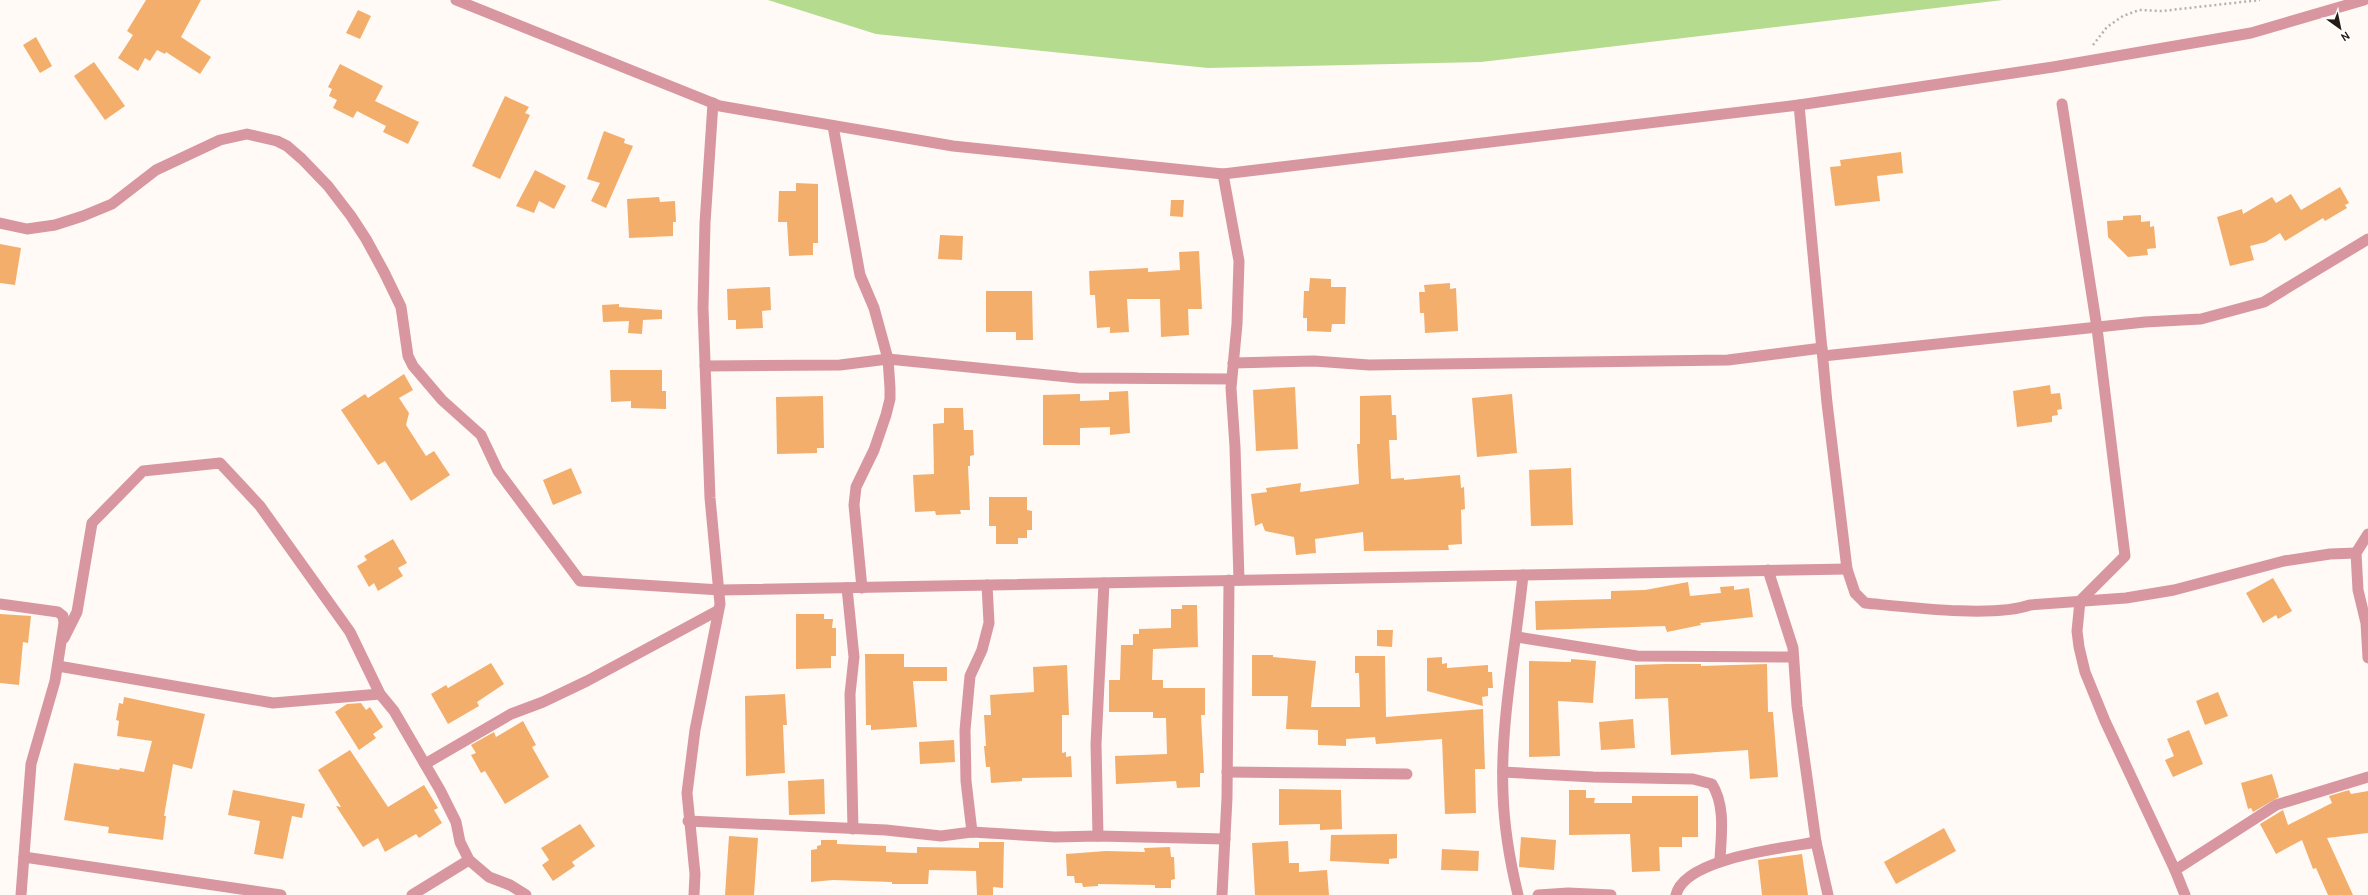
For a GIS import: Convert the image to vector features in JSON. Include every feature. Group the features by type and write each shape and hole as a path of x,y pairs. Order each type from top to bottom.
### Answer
{"street":[{"path":"456,0 720,106 953,146 1223,174 1799,105 2078,63 2251,33 2364,0"},
{"path":"694,895 695,874 688,821 687,793 695,730 717,611 720,604 720,590 714,559 710,498 703,308 705,223 713,103"},
{"path":"2062,104 2097,328 2124,556 2080,601 2077,631 2085,672 2105,721 2176,870 2185,895"},
{"path":"1799,105 1822,352 1847,569 1855,594 1866,603 1968,611 2019,609 2030,605 2126,598 2174,590 2284,561 2330,554 2356,553"},
{"path":"833,126 860,275 874,308 888,359 890,399 874,450 856,487 856,531 862,588"},
{"path":"0,223 27,229 55,225 112,204 156,170 220,140 248,134 277,141 302,159 351,216 384,272 401,307 408,356 413,366 442,400 481,435 498,471 580,582 720,590 1847,569"},
{"path":"1222,895 1234,580 1231,379 1239,261 1223,174"},
{"path":"1233,363 1314,361 1369,365 1728,360 2097,328 2145,322 2201,319 2264,302 2368,239"},
{"path":"706,366 840,365 888,359 1078,378 1231,379"},
{"path":"64,638 77,612 92,523 143,471 220,463 260,506 350,632 380,694 394,710 456,822 460,842 469,860 489,877 510,885 526,895"},
{"path":"2368,534 2356,553 2358,590 2366,624 2368,658"},
{"path":"1768,570 1793,648 1797,706 1816,842 1828,895"},
{"path":"1518,895 1511,865 1506,832 1503,772 1523,575"},
{"path":"1098,836 1096,744 1104,583"},
{"path":"972,832 966,781 965,730 970,676 982,650 989,623 987,585"},
{"path":"847,588 854,658 850,694 853,829"},
{"path":"0,604 58,612 63,616 64,623 64,638 49,708 31,764 21,895"},
{"path":"425,764 511,714 543,702 587,681 717,611"},
{"path":"1517,637 1637,656 1793,657"},
{"path":"58,666 273,703 380,694"},
{"path":"1227,772 1407,774"},
{"path":"1503,772 1693,779 1712,784 1719,796 1722,821 1720,860"},
{"path":"2176,870 2276,805 2368,777"},
{"path":"688,821 853,829 941,836 972,832 1055,837 1098,836 1225,839"},
{"path":"1676,895 1693,874 1720,860 1816,842"},
{"path":"24,857 281,895"},
{"path":"412,895 469,860"},
{"path":"1538,895 1568,892 1611,895"}],"path":[{"path":"2078,63 2107,27 2123,16 2139,10 2162,11 2260,0"}],"green space":[{"path":"768,0 2003,0 1481,62 1208,68 876,34"}],"building":[{"path":"146,0 201,0 181,37 211,57 200,74 166,52 165,54 157,50 150,61 145,58 138,71 118,58 133,35 127,31"},
{"path":"358,10 371,16 360,39 346,33"},
{"path":"36,37 52,66 40,73 23,45"},
{"path":"94,62 125,106 105,120 74,76"},
{"path":"340,64 383,86 375,101 419,122 408,144 383,132 386,126 357,111 353,118 333,108 337,100 329,96 332,89 328,87"},
{"path":"505,96 529,107 525,113 530,115 500,179 472,166"},
{"path":"604,131 625,139 624,143 633,146 606,208 591,201 600,183 587,179"},
{"path":"1901,152 1903,173 1877,176 1880,201 1835,206 1830,167 1841,166 1840,160"},
{"path":"535,170 566,186 554,209 539,201 534,213 516,206"},
{"path":"796,183 818,184 818,243 813,243 813,255 789,256 787,222 778,222 779,191 796,191"},
{"path":"2340,187 2349,203 2345,205 2347,208 2325,221 2323,218 2285,241 2280,233 2266,242 2250,246 2254,260 2230,266 2217,217 2242,209 2243,214 2272,197 2276,203 2291,194 2301,210"},
{"path":"659,197 660,202 675,201 676,222 673,222 673,236 629,238 627,199"},
{"path":"1171,200 1184,200 1183,217 1170,216"},
{"path":"2141,215 2141,222 2150,221 2150,227 2154,226 2156,248 2147,249 2148,255 2128,257 2108,237 2107,221 2123,220 2123,216"},
{"path":"940,235 963,236 962,260 938,259"},
{"path":"0,244 21,248 15,285 0,283"},
{"path":"1199,251 1202,309 1188,309 1189,335 1161,337 1160,299 1127,299 1129,332 1110,333 1110,327 1097,328 1095,295 1090,295 1089,271 1148,268 1148,272 1180,270 1179,252"},
{"path":"1310,278 1331,279 1331,287 1346,287 1345,324 1332,324 1331,332 1307,331 1307,318 1303,318 1304,291 1309,291"},
{"path":"1450,283 1450,289 1456,288 1458,331 1425,333 1424,313 1420,313 1419,292 1425,292 1424,285"},
{"path":"770,287 771,310 762,311 763,328 736,329 736,320 728,320 727,289"},
{"path":"986,291 1032,291 1033,340 1016,340 1016,332 986,332"},
{"path":"619,304 619,307 662,310 662,319 643,320 642,334 628,333 629,321 603,322 602,305"},
{"path":"610,370 662,370 662,391 666,391 666,409 631,408 631,401 611,402"},
{"path":"404,374 413,390 399,398 409,413 406,425 426,456 434,451 450,475 411,501 385,461 378,465 341,410 365,394 368,398"},
{"path":"2050,385 2051,394 2060,393 2062,409 2057,410 2058,415 2052,416 2052,422 2017,427 2013,391"},
{"path":"1295,387 1298,449 1256,451 1253,390"},
{"path":"1128,391 1130,433 1110,435 1110,427 1080,428 1080,445 1043,445 1043,395 1080,394 1080,401 1109,400 1109,392"},
{"path":"1512,394 1517,453 1477,457 1472,398"},
{"path":"1391,395 1392,415 1396,415 1397,440 1389,440 1391,479 1404,478 1404,480 1460,475 1461,488 1464,487 1465,509 1461,510 1462,544 1448,545 1449,550 1364,551 1363,532 1315,539 1316,553 1296,555 1294,537 1265,531 1262,523 1255,526 1251,494 1267,492 1266,488 1301,483 1300,492 1359,484 1357,444 1360,444 1360,396"},
{"path":"823,396 824,448 817,448 817,453 777,454 776,397"},
{"path":"944,408 963,408 964,430 973,430 974,455 970,456 970,466 968,466 970,510 960,510 961,514 936,515 935,511 915,512 913,475 934,474 933,424 944,423"},
{"path":"571,468 582,493 553,505 543,480"},
{"path":"1571,468 1573,525 1531,526 1529,470"},
{"path":"989,497 1027,497 1027,510 1032,511 1032,530 1027,530 1027,538 1018,538 1018,544 996,544 996,526 989,526"},
{"path":"393,539 407,563 398,568 403,576 378,591 374,583 369,587 357,566 367,560 364,556"},
{"path":"2273,578 2292,611 2278,619 2276,615 2263,623 2246,593"},
{"path":"1688,582 1690,596 1721,593 1720,587 1734,586 1734,590 1749,588 1753,617 1700,623 1701,625 1667,632 1665,626 1536,630 1535,601 1611,599 1611,591 1645,590"},
{"path":"1182,605 1197,605 1198,647 1153,649 1152,680 1163,680 1163,688 1205,688 1205,715 1201,715 1204,773 1200,773 1200,787 1177,788 1176,781 1116,784 1115,756 1167,754 1166,718 1153,718 1153,712 1109,712 1109,680 1120,680 1121,645 1133,645 1133,634 1139,634 1139,629 1171,628 1171,609 1182,609"},
{"path":"0,614 31,616 28,643 23,642 19,685 0,683"},
{"path":"796,614 824,614 824,619 833,619 832,628 836,628 836,656 831,656 831,668 796,669"},
{"path":"1377,630 1393,630 1392,647 1377,646"},
{"path":"865,654 904,654 904,667 947,667 947,681 913,681 917,727 871,730 871,725 866,725"},
{"path":"1252,655 1273,655 1273,657 1316,661 1311,707 1360,707 1359,673 1355,673 1355,656 1385,656 1386,717 1483,709 1485,769 1475,769 1476,813 1445,814 1442,739 1376,744 1375,737 1346,739 1346,746 1318,745 1318,730 1286,729 1288,696 1252,696"},
{"path":"1442,657 1442,664 1447,663 1447,668 1488,665 1488,672 1492,672 1493,688 1488,688 1488,696 1482,697 1483,706 1427,691 1427,658"},
{"path":"1571,659 1596,661 1593,703 1558,701 1560,756 1529,757 1529,661 1571,662"},
{"path":"491,663 504,684 477,702 479,706 448,724 431,694 446,685 448,688"},
{"path":"1701,664 1701,666 1767,664 1768,712 1773,712 1778,777 1750,779 1748,750 1671,755 1668,698 1635,699 1635,665"},
{"path":"1067,665 1069,715 1062,715 1062,753 1066,752 1066,757 1071,756 1072,777 1022,778 1022,781 991,783 990,767 986,767 984,746 986,746 984,715 991,715 990,695 1034,692 1033,667"},
{"path":"2218,692 2228,716 2205,725 2196,701"},
{"path":"785,694 787,725 783,725 785,773 746,776 745,696"},
{"path":"124,697 205,714 192,769 173,764 164,816 166,816 163,840 108,833 109,827 64,820 74,763 119,770 120,768 144,772 152,741 117,736 119,721 116,720 119,703 123,704"},
{"path":"361,703 366,710 370,707 383,727 373,734 376,738 359,750 335,712 347,704"},
{"path":"1633,719 1635,748 1601,750 1599,722"},
{"path":"523,721 536,745 532,747 549,777 505,804 485,771 481,773 471,755 476,753 471,745 494,732 496,737"},
{"path":"2189,730 2203,764 2173,777 2165,760 2174,756 2167,739"},
{"path":"954,740 955,762 920,764 919,742"},
{"path":"350,750 388,807 424,785 438,808 434,810 442,823 419,838 416,834 385,852 378,838 363,847 336,806 341,807 318,770"},
{"path":"2272,774 2279,797 2253,812 2251,808 2248,809 2241,783"},
{"path":"824,779 825,814 789,815 788,781"},
{"path":"1279,789 1341,790 1342,829 1320,830 1320,824 1279,825"},
{"path":"233,790 305,804 302,818 292,816 283,859 254,854 260,821 228,815"},
{"path":"1569,790 1586,790 1586,798 1595,798 1594,803 1632,803 1632,796 1698,796 1698,837 1682,837 1682,847 1659,847 1660,871 1632,872 1630,834 1569,835"},
{"path":"2349,790 2351,794 2368,791 2368,833 2327,838 2353,895 2328,895 2316,868 2313,869 2302,840 2276,854 2260,824 2283,810 2288,825 2332,803 2329,796"},
{"path":"580,824 595,846 572,862 575,866 553,881 542,865 549,860 541,848"},
{"path":"1944,828 1956,851 1896,884 1884,862"},
{"path":"1397,834 1397,858 1389,859 1389,864 1330,861 1331,835"},
{"path":"729,836 758,838 754,895 725,895"},
{"path":"1521,837 1556,840 1554,870 1519,867"},
{"path":"821,840 837,840 837,844 886,846 886,852 917,853 917,847 979,848 979,842 1004,842 1003,888 993,887 993,895 977,895 976,871 929,870 928,884 892,884 892,882 833,880 811,882 811,850 817,849 817,846 821,845"},
{"path":"1288,841 1289,863 1299,863 1299,872 1327,870 1329,895 1255,895 1252,843"},
{"path":"1170,847 1171,857 1174,857 1175,879 1171,880 1171,888 1155,888 1155,885 1098,884 1098,886 1083,887 1082,883 1075,883 1074,876 1067,876 1066,854 1106,851 1145,852 1144,848"},
{"path":"1442,849 1479,851 1478,871 1441,870"},
{"path":"1802,854 1808,895 1762,895 1758,860"}]}
